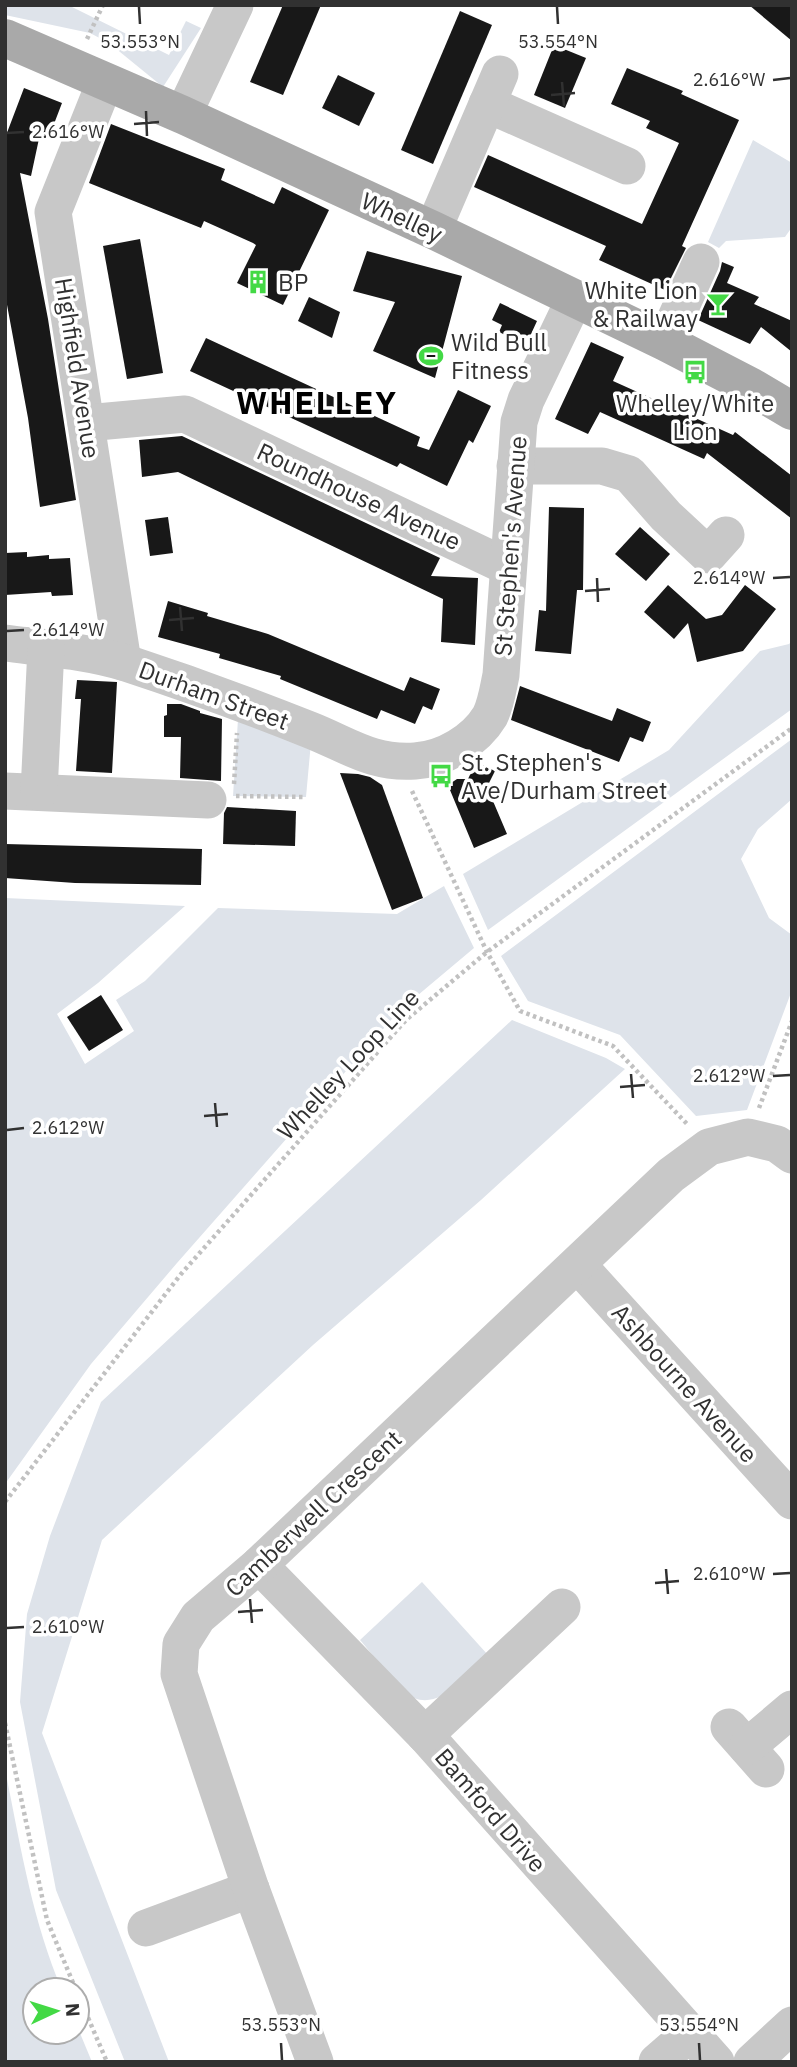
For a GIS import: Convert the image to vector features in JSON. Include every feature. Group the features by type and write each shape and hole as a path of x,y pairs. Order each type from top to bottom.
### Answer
{"main road":[{"name":"Whelley","path":"5,38 183,115 433,230 665,342 792,411"}],"street":[{"path":"183,115 231,6"},
{"name":"Highfield Avenue","path":"105,82 53,212 123,662"},
{"path":"433,230 494,89 623,155"},
{"path":"665,342 701,262"},
{"name":"St Stephen's Avenue","path":"409,761 443,755 464,743 490,716 501,675 519,422 526,400 574,300"},
{"name":"Roundhouse Avenue","path":"86,423 185,414 508,567"},
{"path":"515,466 602,466 629,474 667,516 710,553"},
{"name":"Durham Street","path":"5,643 123,662 312,731 374,759 409,761"},
{"path":"57,650 35,792 208,800"},
{"path":"748,1137 777,1144 792,1155"},
{"name":"Camberwell Crescent","path":"315,2062 251,1889 178,1674 181,1644 198,1618 259,1565 671,1175 709,1147 748,1137"},
{"name":"Ashbourne Avenue","path":"578,1265 792,1501"},
{"name":"Bamford Drive","path":"259,1565 425,1735 716,2062"},
{"path":"425,1735 562,1607"},
{"path":"747,1748 792,1709"},
{"path":"146,1928 251,1889"},
{"path":"751,2062 792,2025"},
{"path":"656,2062 689,2034"}],"path":[{"path":"90,33 103,5"},
{"path":"239,704 233,796 306,797"},
{"name":"Whelley Loop Line","path":"5,1502 181,1274 406,1020 486,952 792,728"},
{"path":"409,761 486,952 520,1011 613,1046 709,1147"},
{"path":"748,1137 792,1021"},
{"path":"5,1723 47,1920 71,1976"},
{"path":"91,2024 107,2062"}],"shaded area":[{"path":"6,5 68,5 169,55 186,21 201,28 163,87 109,43 90,33 5,15"},
{"path":"753,140 792,163 792,227 785,237 726,241 719,248 708,242"},
{"path":"792,641 792,709 488,930 463,874 669,750 760,651"},
{"path":"239,704 312,731 306,797 233,796"},
{"path":"792,739 792,799 758,829 741,859 769,918 792,935 792,990 747,1110 696,1116 620,1035 528,1001 501,956"},
{"path":"444,886 474,948 399,1011 177,1263 91,1364 5,1484 5,898 185,906 98,983 57,1014 85,1064 134,1031 116,1000 145,981 218,908 397,914"},
{"path":"512,1020 606,1058 625,1069 481,1200 313,1345 102,1540 42,1733 169,2062 125,2062 56,1890 20,1702 27,1614 50,1536 101,1402"},
{"path":"422,1582 488,1655 441,1696 425,1700 408,1695 360,1640"},
{"path":"5,1769 35,1909 57,1976 21,1976 21,2046 85,2046 92,2062 5,2062"}],"building":[{"path":"283,5 321,5 283,95 250,82"},
{"path":"749,5 792,5 792,41"},
{"path":"460,11 492,25 433,164 401,150"},
{"path":"554,45 586,58 565,108 534,95"},
{"path":"627,68 683,91 681,94 739,120 682,246 686,248 665,290 599,260 606,246 474,187 488,155 642,224 679,143 646,128 650,121 611,104"},
{"path":"338,75 375,93 359,126 322,108"},
{"path":"24,88 62,103 49,137 40,134 31,176 20,173 48,319 76,500 40,507 28,418 5,294 5,138"},
{"path":"111,124 225,169 221,180 274,204 282,187 329,210 283,305 237,283 256,245 253,243 204,221 201,228 89,183"},
{"path":"140,239 163,373 127,379 103,246"},
{"path":"367,251 462,276 435,378 373,351 395,302 353,291"},
{"path":"722,262 734,267 727,283 759,297 754,304 792,321 792,352 761,327 750,344 698,320"},
{"path":"309,297 340,312 332,338 298,321"},
{"path":"500,303 537,321 526,345 499,332 502,325 492,320"},
{"path":"206,338 420,437 417,446 429,450 458,390 491,406 473,443 469,440 447,486 400,463 397,467 190,371"},
{"path":"591,342 624,357 613,381 733,435 735,432 792,476 792,519 707,453 704,459 600,412 588,434 555,419"},
{"path":"182,436 440,558 431,576 478,578 475,645 441,642 443,599 178,472 142,477 139,440"},
{"path":"549,507 584,508 583,590 577,590 571,654 535,651 539,610 546,611"},
{"path":"168,517 173,553 150,556 145,520"},
{"path":"640,527 670,554 646,581 615,554"},
{"path":"27,552 27,557 49,555 49,559 70,558 73,595 52,596 51,592 5,595 5,553"},
{"path":"668,585 706,619 722,615 745,585 776,609 743,651 697,662 688,623 674,639 644,612"},
{"path":"168,601 268,634 404,691 410,677 440,689 432,710 423,706 415,724 381,710 377,719 280,679 281,676 219,658 220,654 158,637"},
{"path":"77,680 117,682 112,773 76,771 81,699 75,699"},
{"path":"520,686 612,721 617,708 651,722 643,742 630,737 619,762 511,720"},
{"path":"167,704 181,704 222,719 221,781 180,778 181,737 164,737"},
{"path":"476,762 495,771 487,787 507,834 474,848 450,790 451,783 457,779 468,779"},
{"path":"340,773 370,777 382,785 423,898 392,910"},
{"path":"227,807 296,811 295,846 223,844 224,813"},
{"path":"5,844 202,849 201,885 75,883 5,878"},
{"path":"101,995 123,1030 89,1051 67,1017"}],"place":[{"name":"BP","path":"258,282"},
{"name":"White Lion & Railway","path":"718,304"},
{"name":"Wild Bull Fitness","path":"431,356"},
{"name":"Whelley/White Lion","path":"695,372"},
{"name":"St. Stephen's Ave/Durham Street","path":"441,776"}],"district":[{"name":"WHELLEY","path":"317,402"}]}
